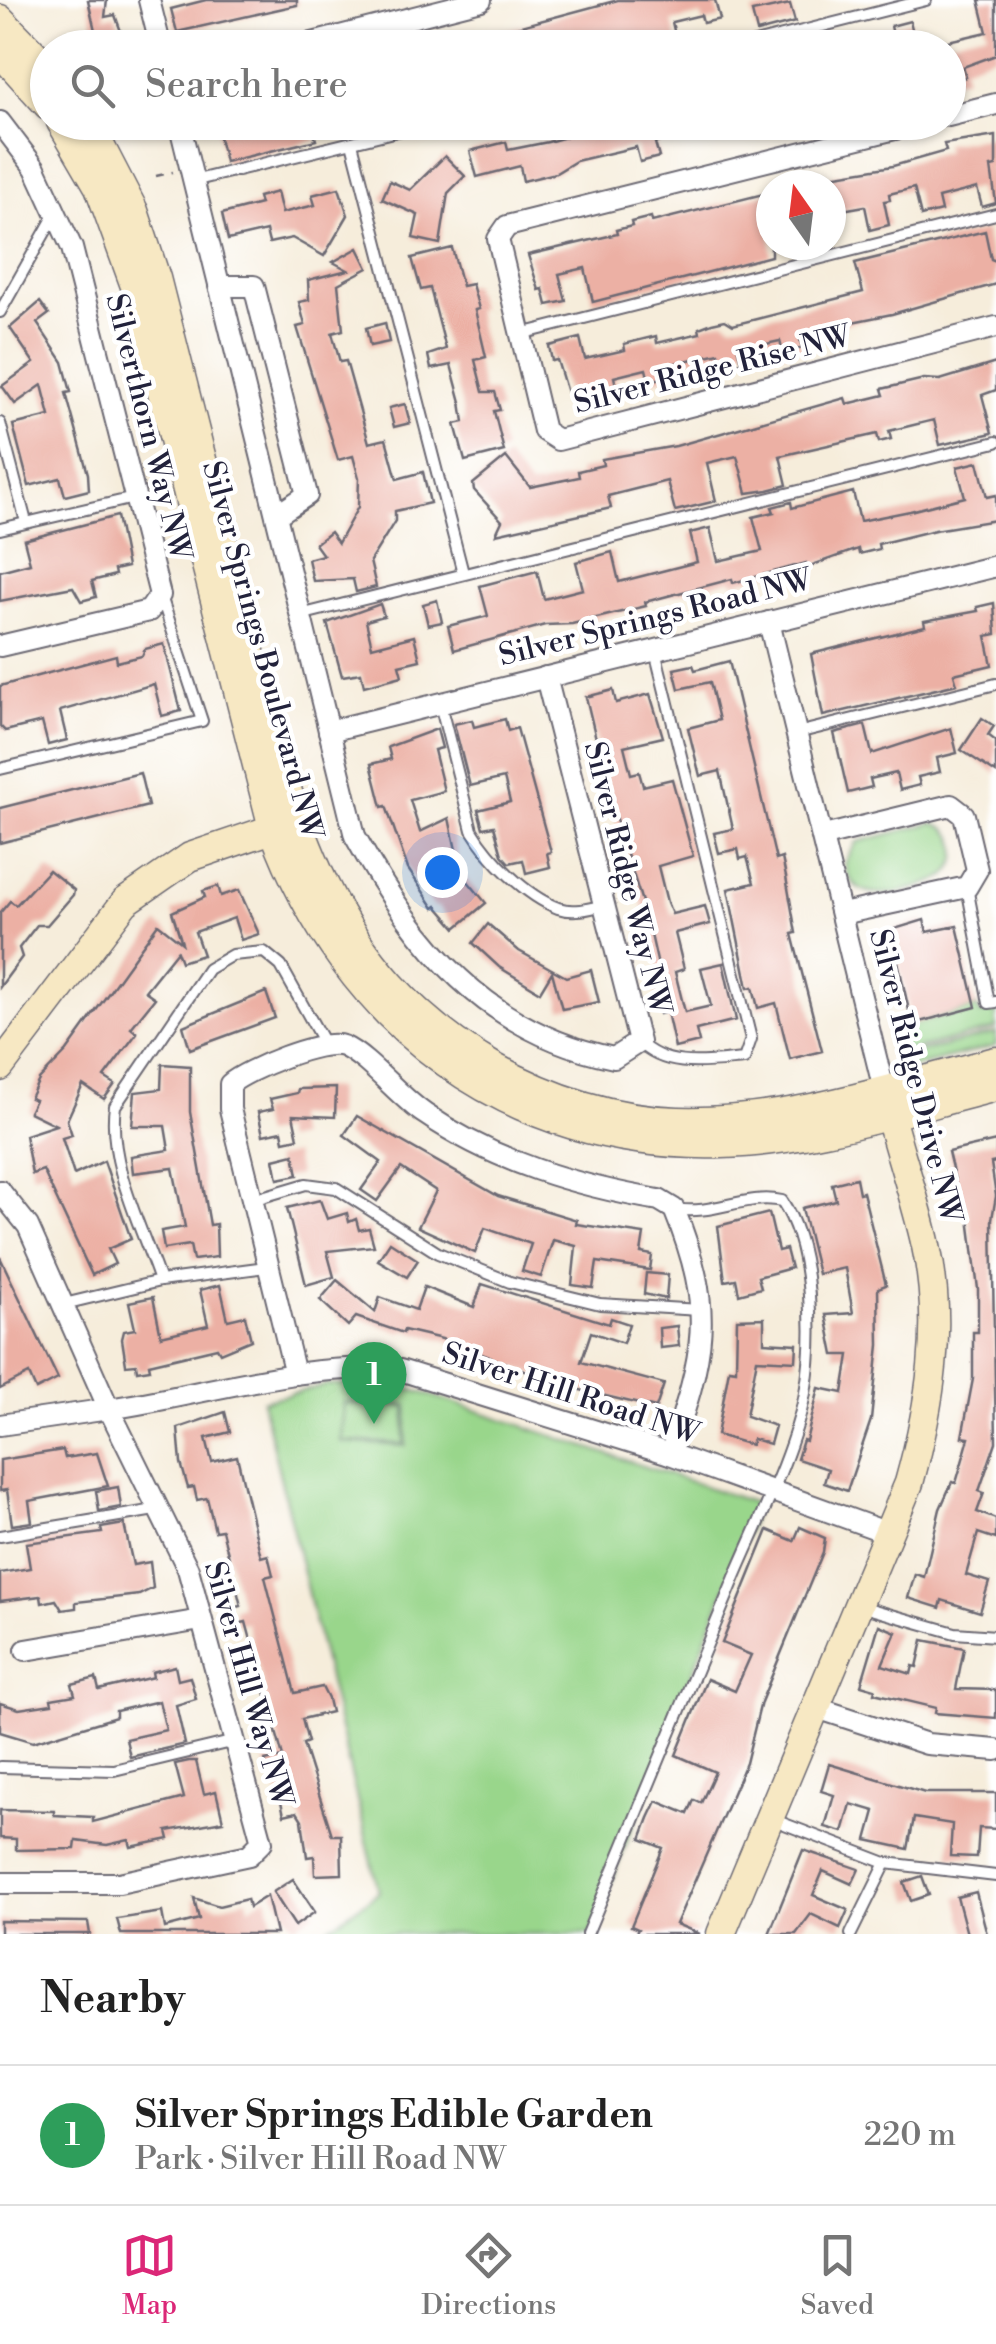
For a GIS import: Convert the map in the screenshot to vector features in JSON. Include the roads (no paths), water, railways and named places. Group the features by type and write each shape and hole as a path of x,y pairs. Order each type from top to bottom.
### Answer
{"street":[{"path":"149,0 156,30"},
{"path":"364,30 481,0"},
{"path":"0,19 30,50"},
{"path":"0,52 30,85"},
{"path":"966,112 996,104"},
{"name":"Silverthorn Way NW","path":"0,122 34,168 57,211 83,288 160,595 148,611 0,646"},
{"name":"Silver Springs Boulevard NW","path":"72,140 99,187 135,286 306,906 364,991 439,1059 514,1104 582,1128 673,1144 772,1139 996,1061"},
{"name":"Silver Springs Boulevard NW","path":"97,140 134,211 156,278 284,824"},
{"name":"Silver Ridge Way NW","path":"183,140 355,836 404,920 433,957 511,1018 577,1051 614,1058 639,1042 546,677"},
{"name":"Silver Ridge Rise NW","path":"851,140 507,226 498,239 544,431 558,440 996,328"},
{"path":"219,286 254,286 308,495 277,516"},
{"name":"Silver Springs Road NW","path":"329,731 996,566"},
{"name":"Silver Ridge Drive NW","path":"722,1934 909,1483 926,1420 934,1300 927,1248 886,1102 769,622"},
{"path":"824,836 952,805 964,815 977,870 967,887 842,914"},
{"path":"0,1067 125,902 190,856 284,824"},
{"path":"294,1374 230,1109 230,1084 242,1074 325,1044 342,1046 424,1114 480,1147 547,1174 659,1200 674,1208 702,1310 702,1344 696,1377 670,1454"},
{"name":"Silver Springs Boulevard NW","path":"886,1102 996,1087"},
{"name":"Silver Hill Way NW","path":"0,1191 28,1226 109,1409 162,1509 188,1570 262,1842 250,1856 119,1883 0,1884"},
{"name":"Silver Hill Road NW","path":"109,1409 294,1374 365,1367 400,1370 670,1454 888,1532"},
{"path":"0,1425 109,1409"},
{"path":"26,1650 201,1620"},
{"path":"816,1708 927,1744 996,1750"}],"lane":[{"path":"807,30 926,0"},
{"path":"192,182 364,140"},
{"path":"352,143 463,573"},
{"path":"0,312 57,211"},
{"path":"521,334 996,214"},
{"path":"0,422 26,522"},
{"path":"300,615 996,442"},
{"path":"0,528 134,498"},
{"path":"0,770 202,721 170,613 160,595"},
{"path":"639,1042 654,1057 701,1063 744,1059 752,1039 655,650"},
{"path":"798,733 996,684"},
{"path":"440,704 472,830 481,846 536,896 561,909 604,905"},
{"path":"967,887 989,1003 996,1002"},
{"path":"160,1281 118,1154 112,1128 115,1106 208,969 232,954 264,952 282,966 325,1044"},
{"path":"252,1200 306,1184 336,1188 438,1253 510,1282 600,1304 702,1310"},
{"path":"587,1934 771,1492 805,1397 811,1348 809,1302 794,1219 782,1201 762,1197 694,1210 674,1208"},
{"path":"64,1304 160,1281 266,1267"},
{"path":"0,1536 162,1509"},
{"path":"860,1605 955,1633 995,1634"},
{"path":"0,1767 114,1770 234,1741"},
{"path":"768,1818 886,1863 996,1876"},
{"path":"851,1934 886,1863"}],"place":[{"name":"Silver Springs Edible Garden","path":"374,1424"}]}
